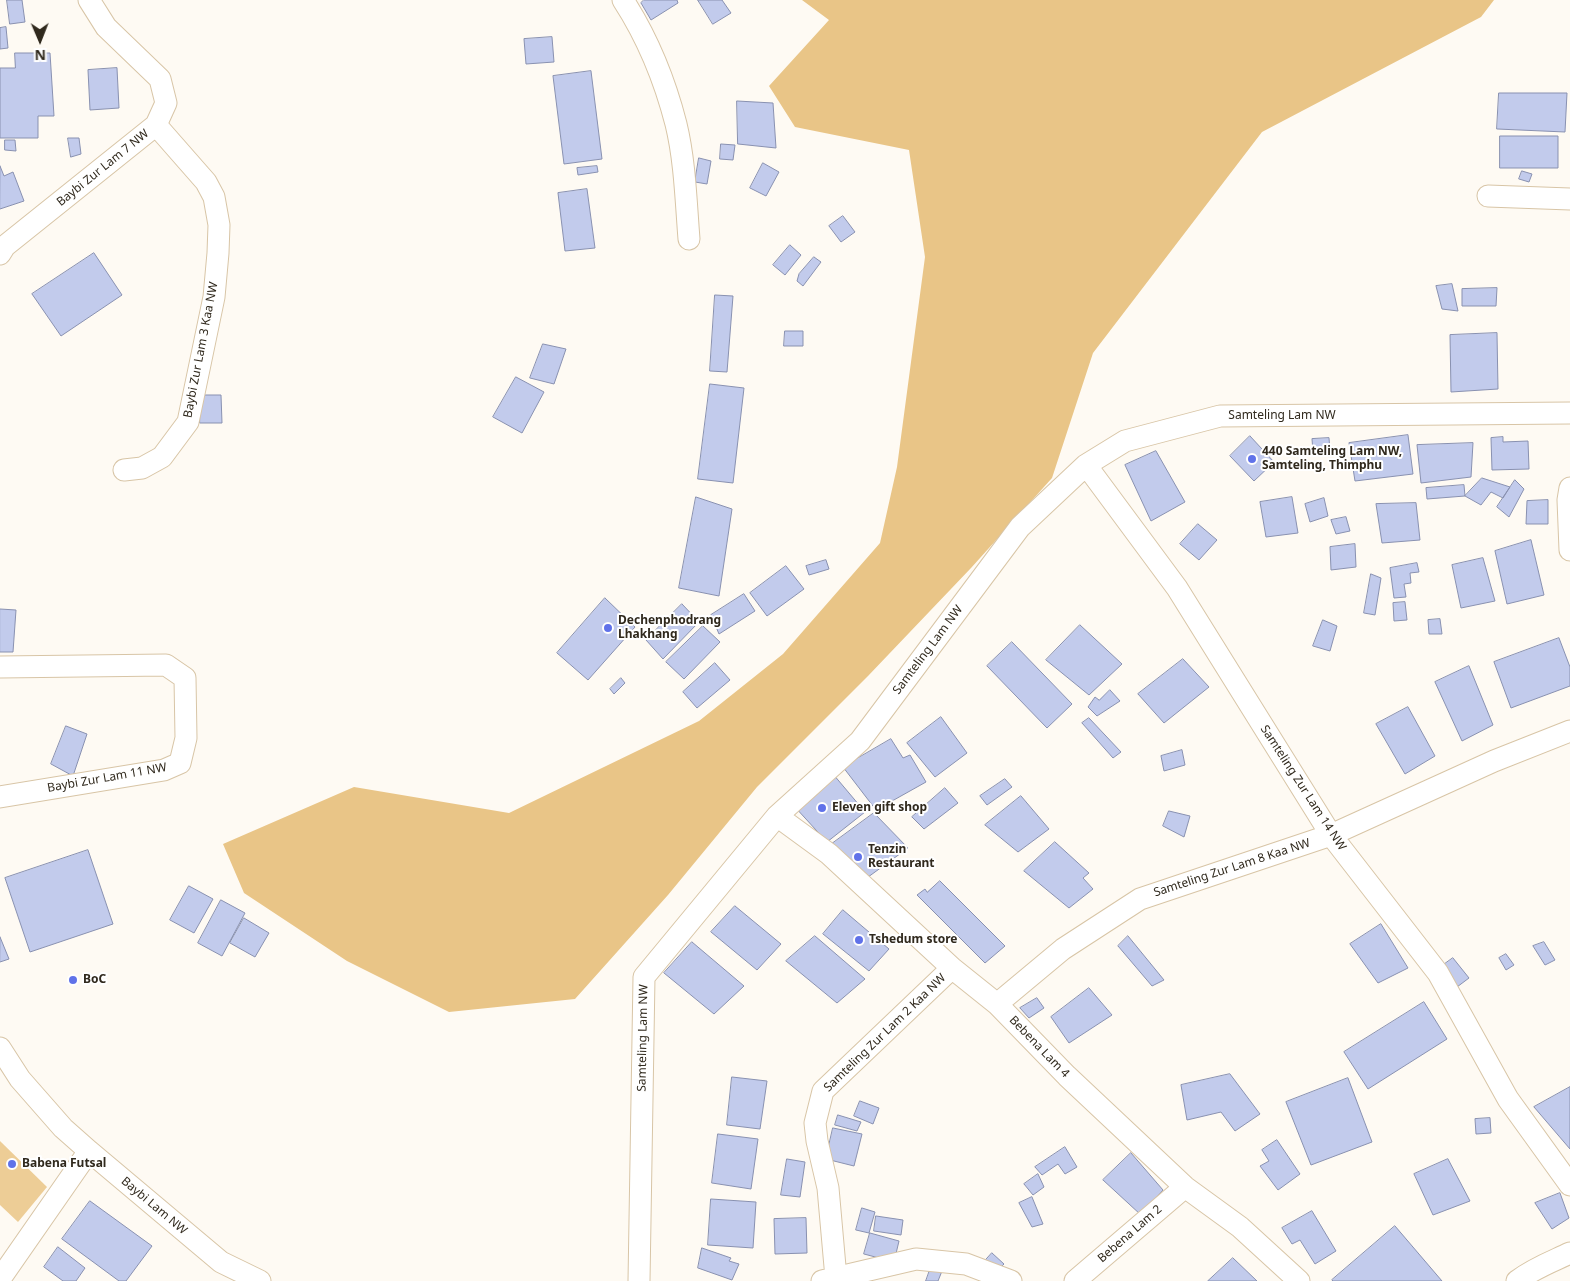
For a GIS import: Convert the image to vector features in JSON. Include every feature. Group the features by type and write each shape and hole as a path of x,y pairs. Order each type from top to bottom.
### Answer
{"street":[{"name":"Baybi Zur Lam 7 NW","path":"0,254 5,246 156,125 166,102 160,79 106,27 89,0"},
{"path":"623,0 635,18 658,70 676,125 689,239"},
{"name":"Baybi Zur Lam 3 Kaa NW","path":"124,470 142,468 162,457 188,422 214,297 219,225 214,196 206,182 156,125"},
{"path":"1488,196 1570,199"},
{"name":"Samteling Lam NW","path":"638,1281 644,977 777,816 860,741 1020,527 1086,465 1124,441 1220,416 1570,414"},
{"name":"Samteling Zur Lam 14 NW","path":"1086,465 1177,588 1330,835 1438,974 1508,1099 1570,1185"},
{"path":"1570,488 1568,500 1570,550"},
{"name":"Baybi Zur Lam 11 NW","path":"0,667 166,665 185,678 186,738 180,763 164,770 0,797"},
{"name":"Samteling Zur Lam 8 Kaa NW","path":"997,1004 1063,949 1140,899 1330,835 1494,761 1570,731"},
{"name":"Bebena Lam 4","path":"777,816 829,854 952,968 997,1004 1067,1076 1185,1187 1240,1226 1299,1281"},
{"name":"Samteling Zur Lam 2 Kaa NW","path":"829,1280 828,1188 817,1141 816,1123 823,1091 952,968"},
{"name":"Baybi Lam NW","path":"0,1048 20,1078 38,1100 63,1128 88,1151 221,1262 260,1281"},
{"path":"0,1278 88,1151"},
{"name":"Bebena Lam 2","path":"1075,1281 1185,1187"},
{"path":"1517,1281 1535,1268 1546,1265 1570,1252"},
{"path":"829,1280 916,1259 966,1264 1011,1281"}],"shaded area":[{"path":"802,0 1494,0 1481,17 1262,132 1093,353 1052,478 971,568 868,676 757,787 668,895 575,999 449,1012 347,961 244,893 223,844 354,787 509,813 699,721 783,654 880,543 897,467 925,257 909,150 795,127 769,86 829,20"},
{"name":"Babena Futsal","path":"0,1141 47,1187 18,1222 0,1205"}],"building":[{"path":"7,0 22,0 25,22 10,24"},
{"path":"644,0 677,0 678,3 651,20 641,3"},
{"path":"698,0 722,0 731,13 713,24"},
{"path":"6,27 8,48 0,49 0,28"},
{"path":"552,37 554,62 526,64 524,39"},
{"path":"15,53 50,53 54,116 38,116 38,138 0,138 0,68 15,68"},
{"path":"117,68 119,108 90,110 88,70"},
{"path":"591,71 602,159 564,164 553,76"},
{"path":"1499,93 1567,93 1565,132 1497,129"},
{"path":"737,101 773,103 776,148 738,144"},
{"path":"1500,136 1558,136 1558,168 1500,168"},
{"path":"68,138 79,138 81,154 71,157"},
{"path":"5,140 15,140 16,151 5,150"},
{"path":"721,144 735,145 733,160 720,159"},
{"path":"699,158 711,161 707,184 695,182"},
{"path":"763,163 779,172 766,196 750,188"},
{"path":"0,166 4,176 13,172 24,201 0,209"},
{"path":"597,166 598,172 578,175 577,168"},
{"path":"1522,171 1532,174 1529,182 1519,179"},
{"path":"587,189 595,248 565,251 558,193"},
{"path":"843,216 855,232 841,242 829,226"},
{"path":"790,245 801,255 785,275 773,265"},
{"path":"94,253 122,295 61,336 32,294"},
{"path":"814,257 821,262 803,286 797,281 799,274"},
{"path":"1452,284 1458,311 1442,309 1436,286"},
{"path":"1497,288 1496,306 1462,306 1462,289"},
{"path":"715,295 733,296 727,372 710,371"},
{"path":"785,331 803,331 803,346 784,346"},
{"path":"1497,333 1498,389 1451,392 1450,335"},
{"path":"543,344 566,349 554,384 530,378"},
{"path":"516,377 544,392 522,433 493,417"},
{"path":"710,384 744,388 733,483 698,479"},
{"path":"200,395 221,395 222,423 200,423"},
{"path":"1408,435 1413,474 1355,481 1349,443"},
{"name":"440 Samteling Lam NW, Samteling, Thimphu","path":"1250,436 1274,462 1254,481 1230,456"},
{"path":"1503,437 1503,442 1528,441 1529,469 1492,470 1491,438"},
{"path":"1329,438 1330,451 1313,452 1312,439"},
{"path":"1473,443 1471,477 1421,483 1417,445"},
{"path":"1156,451 1185,502 1151,521 1125,465"},
{"path":"1482,478 1510,487 1503,498 1491,492 1481,505 1465,496"},
{"path":"1515,480 1524,489 1509,517 1497,507"},
{"path":"1464,485 1465,496 1427,499 1426,488"},
{"path":"696,497 732,509 719,596 679,588"},
{"path":"1292,497 1298,533 1266,537 1260,502"},
{"path":"1324,498 1328,516 1310,522 1305,504"},
{"path":"1548,500 1548,524 1526,524 1527,501"},
{"path":"1416,503 1420,540 1382,543 1376,504"},
{"path":"1346,517 1350,531 1336,534 1331,520"},
{"path":"1198,524 1217,540 1199,560 1180,544"},
{"path":"1531,540 1544,595 1507,604 1495,551"},
{"path":"1355,544 1356,567 1331,570 1330,547"},
{"path":"1483,558 1495,601 1461,608 1452,565"},
{"path":"826,560 829,569 809,575 806,566"},
{"path":"1417,563 1419,572 1410,573 1411,583 1404,584 1406,597 1394,598 1390,568"},
{"path":"786,566 804,589 767,616 750,593"},
{"path":"1371,574 1381,578 1375,615 1364,613"},
{"path":"744,594 755,611 719,634 711,615"},
{"path":"605,598 635,627 588,680 557,653"},
{"path":"1405,602 1407,620 1394,621 1393,603"},
{"path":"682,604 699,622 663,659 646,640"},
{"path":"0,609 16,610 13,652 0,652"},
{"path":"1440,619 1442,634 1429,634 1428,620"},
{"path":"1323,620 1337,626 1330,651 1313,646"},
{"path":"1080,625 1122,664 1089,695 1046,660"},
{"path":"703,626 720,642 684,679 666,662"},
{"path":"1559,638 1570,667 1570,686 1511,708 1494,662"},
{"path":"1012,642 1072,704 1047,728 987,666"},
{"path":"1183,659 1209,687 1164,723 1138,694"},
{"path":"715,663 730,680 697,708 683,692"},
{"path":"1469,666 1493,725 1462,741 1435,682"},
{"path":"621,678 625,683 614,694 610,689"},
{"path":"1110,690 1120,701 1097,716 1088,707 1095,697 1099,700"},
{"path":"1408,707 1435,756 1405,774 1376,724"},
{"path":"941,717 967,753 935,777 907,743"},
{"path":"1089,718 1121,752 1113,758 1082,723"},
{"path":"66,726 87,734 73,776 51,764"},
{"path":"891,739 903,758 910,755 926,782 876,810 843,767"},
{"path":"1182,750 1185,765 1164,771 1161,756"},
{"path":"833,774 865,812 827,842 794,806"},
{"path":"1005,779 1012,787 987,805 980,796"},
{"path":"945,788 958,803 924,829 912,817"},
{"path":"1021,796 1049,829 1018,852 985,825"},
{"path":"1169,811 1190,816 1184,837 1163,826"},
{"path":"874,813 908,848 864,880 829,846"},
{"path":"1055,842 1089,873 1083,878 1093,889 1069,908 1024,871"},
{"path":"88,850 113,924 30,952 5,878"},
{"path":"940,881 1005,946 985,963 917,895 925,889 927,892"},
{"path":"189,886 213,899 194,933 170,920"},
{"path":"221,900 245,913 222,956 198,943"},
{"path":"735,906 781,944 757,970 711,932"},
{"path":"843,910 889,949 869,971 823,934"},
{"path":"244,918 269,933 255,957 230,943"},
{"path":"1381,924 1408,968 1378,983 1350,944"},
{"path":"815,936 865,979 837,1003 786,961"},
{"path":"1128,936 1164,980 1152,986 1118,946"},
{"path":"0,937 9,959 0,962"},
{"path":"692,942 744,986 714,1014 664,973"},
{"path":"1544,942 1555,960 1545,965 1533,946"},
{"path":"1506,954 1514,965 1506,970 1499,958"},
{"path":"1453,958 1469,978 1457,987 1442,966"},
{"path":"1089,988 1112,1015 1069,1043 1051,1017"},
{"path":"1037,998 1044,1008 1029,1018 1020,1008"},
{"path":"1424,1002 1447,1039 1368,1089 1344,1052"},
{"path":"1230,1074 1260,1114 1235,1131 1221,1112 1187,1120 1181,1085"},
{"path":"732,1077 767,1081 760,1129 727,1125"},
{"path":"1348,1078 1372,1142 1311,1165 1286,1102"},
{"path":"1570,1087 1570,1149 1534,1107"},
{"path":"860,1101 879,1108 873,1124 854,1116"},
{"path":"838,1115 861,1122 857,1131 835,1125"},
{"path":"1490,1118 1491,1133 1476,1134 1475,1119"},
{"path":"833,1128 862,1134 854,1166 826,1159"},
{"path":"718,1134 758,1139 751,1189 712,1183"},
{"path":"1277,1140 1300,1174 1278,1190 1260,1166 1269,1161 1262,1150"},
{"path":"1065,1147 1077,1167 1065,1174 1058,1164 1042,1175 1035,1167"},
{"path":"1131,1153 1163,1190 1141,1215 1103,1180"},
{"path":"787,1159 805,1162 800,1197 781,1195"},
{"path":"1448,1159 1470,1201 1433,1215 1414,1174"},
{"path":"1038,1174 1044,1187 1033,1195 1024,1184"},
{"path":"1560,1193 1569,1218 1552,1229 1535,1203"},
{"path":"1032,1197 1043,1224 1032,1227 1019,1203"},
{"path":"711,1199 756,1202 753,1248 708,1245"},
{"path":"90,1201 152,1246 126,1281 119,1281 62,1239"},
{"path":"862,1208 875,1212 869,1233 856,1230"},
{"path":"1312,1211 1336,1251 1315,1264 1300,1240 1292,1244 1282,1228"},
{"path":"876,1216 903,1220 901,1235 874,1231"},
{"path":"806,1218 807,1253 775,1254 774,1219"},
{"path":"1395,1226 1442,1281 1332,1280"},
{"path":"870,1233 899,1241 894,1262 864,1254"},
{"path":"58,1247 85,1268 76,1281 63,1281 44,1267"},
{"path":"702,1248 731,1258 729,1261 739,1264 732,1280 698,1268"},
{"path":"992,1253 1004,1264 996,1272 984,1262"},
{"path":"1233,1258 1257,1281 1208,1281"},
{"path":"931,1267 942,1271 938,1281 926,1281"}],"place":[{"name":"440 Samteling Lam NW, Samteling, Thimphu","path":"1252,459"},
{"name":"Dechenphodrang Lhakhang","path":"608,628"},
{"name":"Eleven gift shop","path":"822,808"},
{"name":"Tenzin Restaurant","path":"858,857"},
{"name":"Tshedum store","path":"859,940"},
{"name":"BoC","path":"73,980"},
{"name":"Babena Futsal","path":"12,1164"}]}
